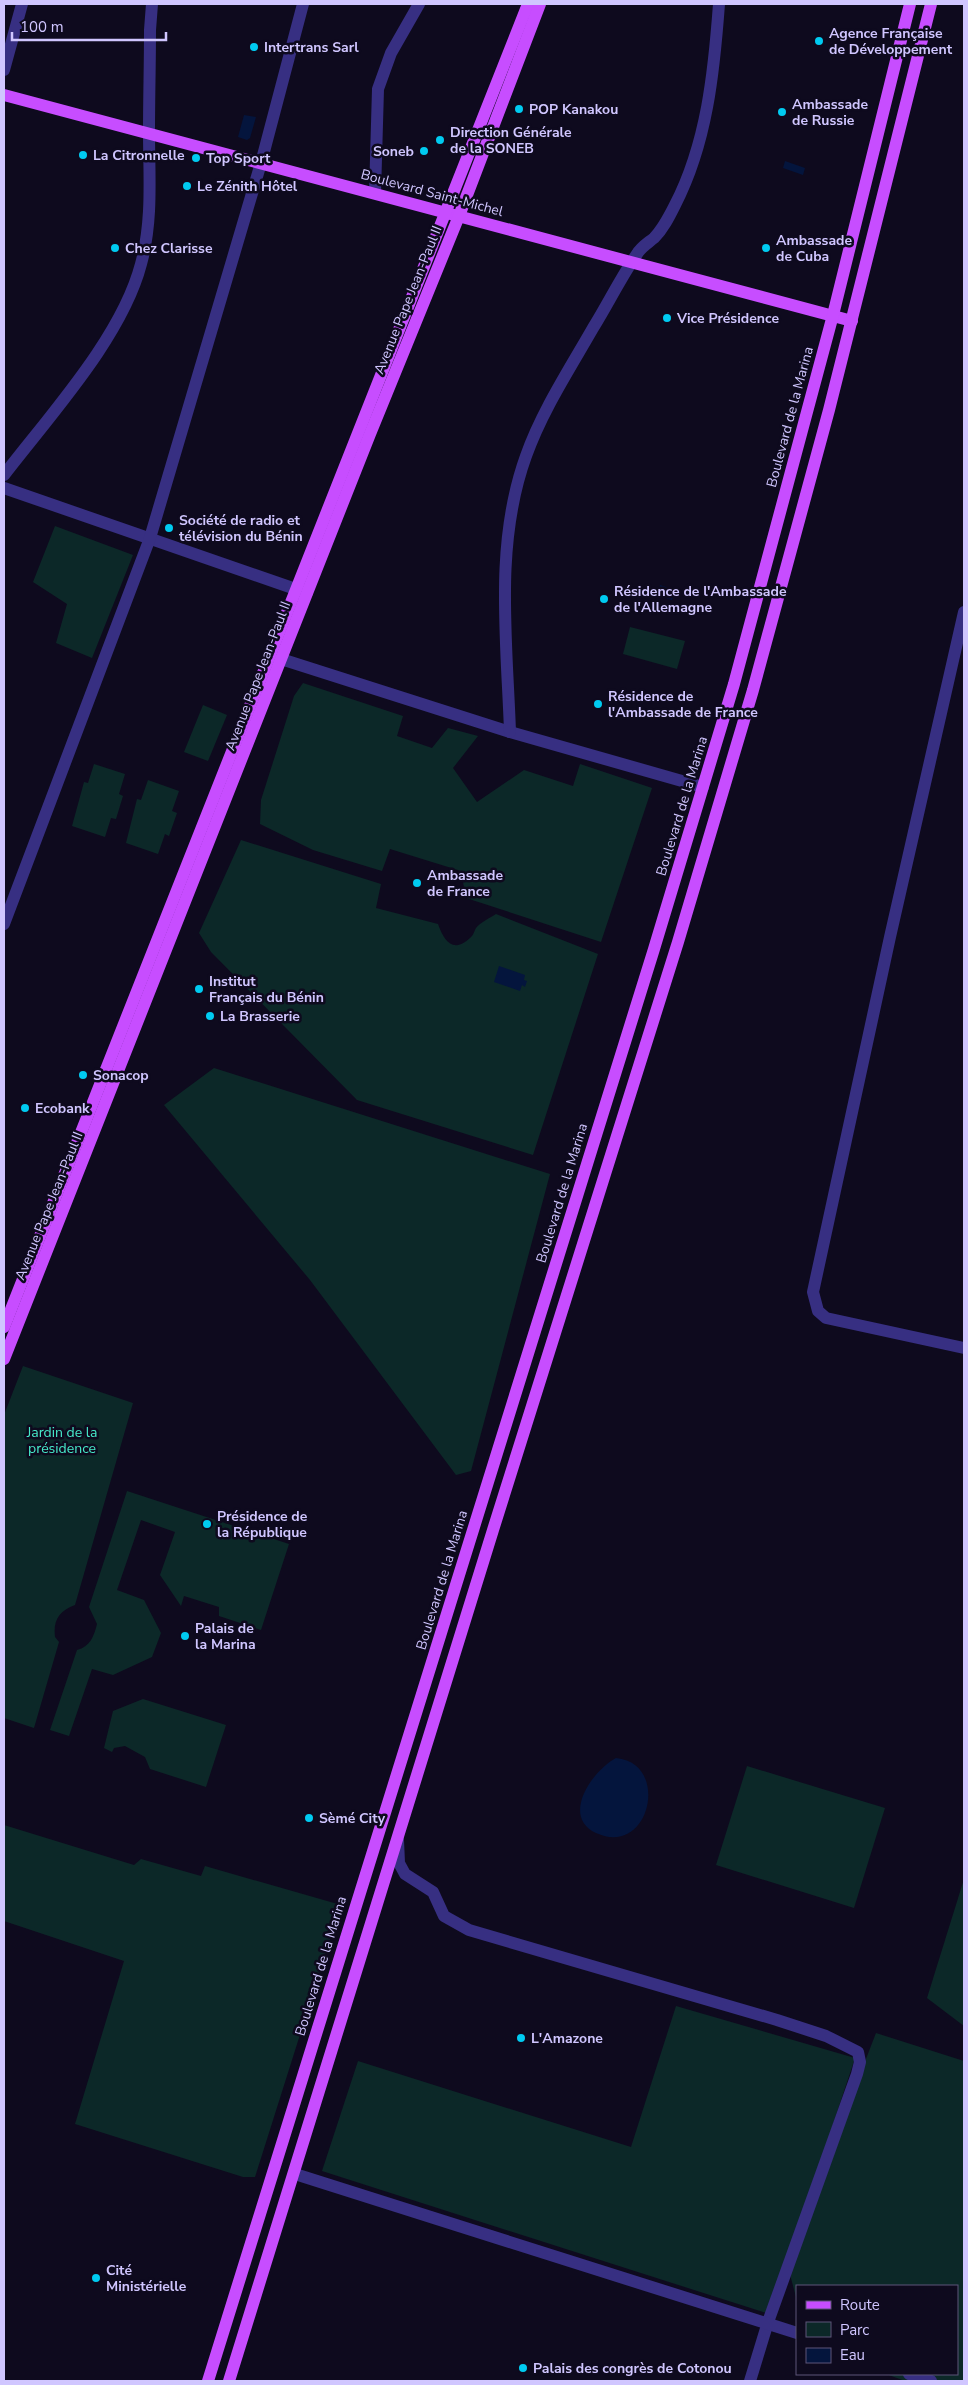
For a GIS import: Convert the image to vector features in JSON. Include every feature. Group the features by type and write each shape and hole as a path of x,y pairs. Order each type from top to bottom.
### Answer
{"main road":[{"name":"Avenue Pape Jean-Paul II","path":"453,214 528,4"},
{"name":"Avenue Pape Jean-Paul II","path":"4,1359 83,1143 301,591 540,4"},
{"name":"Boulevard de la Marina","path":"208,2381 704,787 734,684 833,315 910,4"},
{"path":"229,2381 295,2174 492,1530 681,932 753,690 852,321 931,4"},
{"name":"Boulevard Saint-Michel","path":"4,94 852,321"},
{"name":"Avenue Pape Jean-Paul II","path":"4,1327 83,1143 281,658 301,591"},
{"path":"476,1522 492,1530"},
{"path":"461,1568 477,1581"}],"street":[{"path":"4,70 22,4"},
{"path":"4,475 84,370 117,320 130,294 141,265 149,220 150,30 152,4"},
{"path":"4,924 150,538 261,163 303,4"},
{"path":"375,193 378,89 391,53 419,4"},
{"path":"510,732 506,583 509,528 515,493 526,456 541,421 633,262 669,216 694,156 704,124 713,80 719,4"},
{"path":"4,488 301,591"},
{"path":"964,612 890,937 813,1292 818,1311 826,1318 964,1348"},
{"path":"281,658 510,732 704,787"},
{"path":"398,1837 399,1864 405,1874 433,1892 444,1916 469,1930 777,2020 826,2036 858,2052 860,2062 857,2074 768,2322 750,2381"},
{"path":"295,2174 768,2322 796,2333"},
{"path":"912,2375 930,2381"}],"green space":[{"path":"55,526 133,555 92,658 56,643 67,604 33,582"},
{"path":"630,627 685,641 677,669 623,654"},
{"path":"303,683 403,716 397,736 432,748 448,728 478,736 453,768 477,802 524,770 573,786 580,764 652,788 601,942 466,898 461,871 390,849 382,871 313,850 260,824 261,800 294,696"},
{"path":"203,705 227,715 208,761 184,752"},
{"path":"94,764 125,774 119,794 123,796 116,819 111,818 105,837 72,826 84,782 88,783"},
{"path":"148,780 179,791 172,811 177,813 169,836 165,834 158,854 126,843 137,799 141,800"},
{"path":"241,840 381,884 376,908 438,924 446,940 454,945 464,943 471,937 478,926 496,914 598,954 533,1155 357,1100 211,952 199,933"},
{"path":"214,1068 550,1174 471,1471 456,1475 310,1280 164,1105"},
{"name":"Jardin de la présidence","path":"23,1366 133,1403 75,1605 61,1613 56,1621 55,1637 59,1642 34,1728 4,1718 4,1415"},
{"path":"127,1491 289,1544 261,1630 219,1616 219,1607 184,1596 181,1606 160,1575 175,1532 141,1520 117,1590 144,1600 161,1633 152,1657 113,1675 92,1669 69,1736 50,1730 77,1650 88,1644 96,1628 97,1624 89,1607"},
{"path":"143,1699 226,1725 206,1787 150,1769 145,1757 125,1746 114,1748 112,1752 104,1748 113,1711"},
{"path":"747,1766 885,1808 854,1908 716,1865"},
{"path":"4,1825 134,1865 141,1859 201,1876 205,1866 341,1905 255,2177 243,2177 75,2124 124,1961 4,1921"},
{"path":"964,1879 964,2026 927,1998"},
{"path":"676,2006 855,2058 766,2313 322,2171 358,2061 631,2147"},
{"path":"876,2033 964,2061 964,2381 905,2381 889,2375 958,2375 958,2285 796,2285 796,2297 787,2263"}],"water":[{"path":"244,115 256,117 250,138 247,140 238,137"},
{"path":"785,161 805,168 803,175 783,168"},
{"path":"660,585 675,590 672,600 657,595"},
{"path":"499,966 525,975 524,980 527,981 525,987 522,985 520,991 494,982"},
{"path":"616,1758 633,1764 644,1775 648,1791 647,1807 641,1822 630,1833 615,1837 596,1833 586,1825 581,1816 580,1805 590,1783 598,1772"}],"place":[{"name":"Agence Française de Développement","path":"819,41"},
{"name":"Intertrans Sarl","path":"254,47"},
{"name":"POP Kanakou","path":"519,109"},
{"name":"Ambassade de Russie","path":"782,112"},
{"name":"Direction Générale de la SONEB","path":"440,140"},
{"name":"Soneb","path":"424,151"},
{"name":"La Citronnelle","path":"83,155"},
{"name":"Top Sport","path":"196,158"},
{"name":"Le Zénith Hôtel","path":"187,186"},
{"name":"Chez Clarisse","path":"115,248"},
{"name":"Ambassade de Cuba","path":"766,248"},
{"name":"Vice Présidence","path":"667,318"},
{"name":"Société de radio et télévision du Bénin","path":"169,528"},
{"name":"Résidence de l'Ambassade de l'Allemagne","path":"604,599"},
{"name":"Résidence de l'Ambassade de France","path":"598,704"},
{"name":"Ambassade de France","path":"417,883"},
{"name":"Institut Français du Bénin","path":"199,989"},
{"name":"La Brasserie","path":"210,1016"},
{"name":"Sonacop","path":"83,1075"},
{"name":"Ecobank","path":"25,1108"},
{"name":"Présidence de la République","path":"207,1524"},
{"name":"Palais de la Marina","path":"185,1636"},
{"name":"Sèmé City","path":"309,1818"},
{"name":"L'Amazone","path":"521,2038"},
{"name":"Cité Ministérielle","path":"96,2278"},
{"name":"Palais des congrès de Cotonou","path":"523,2368"}]}
